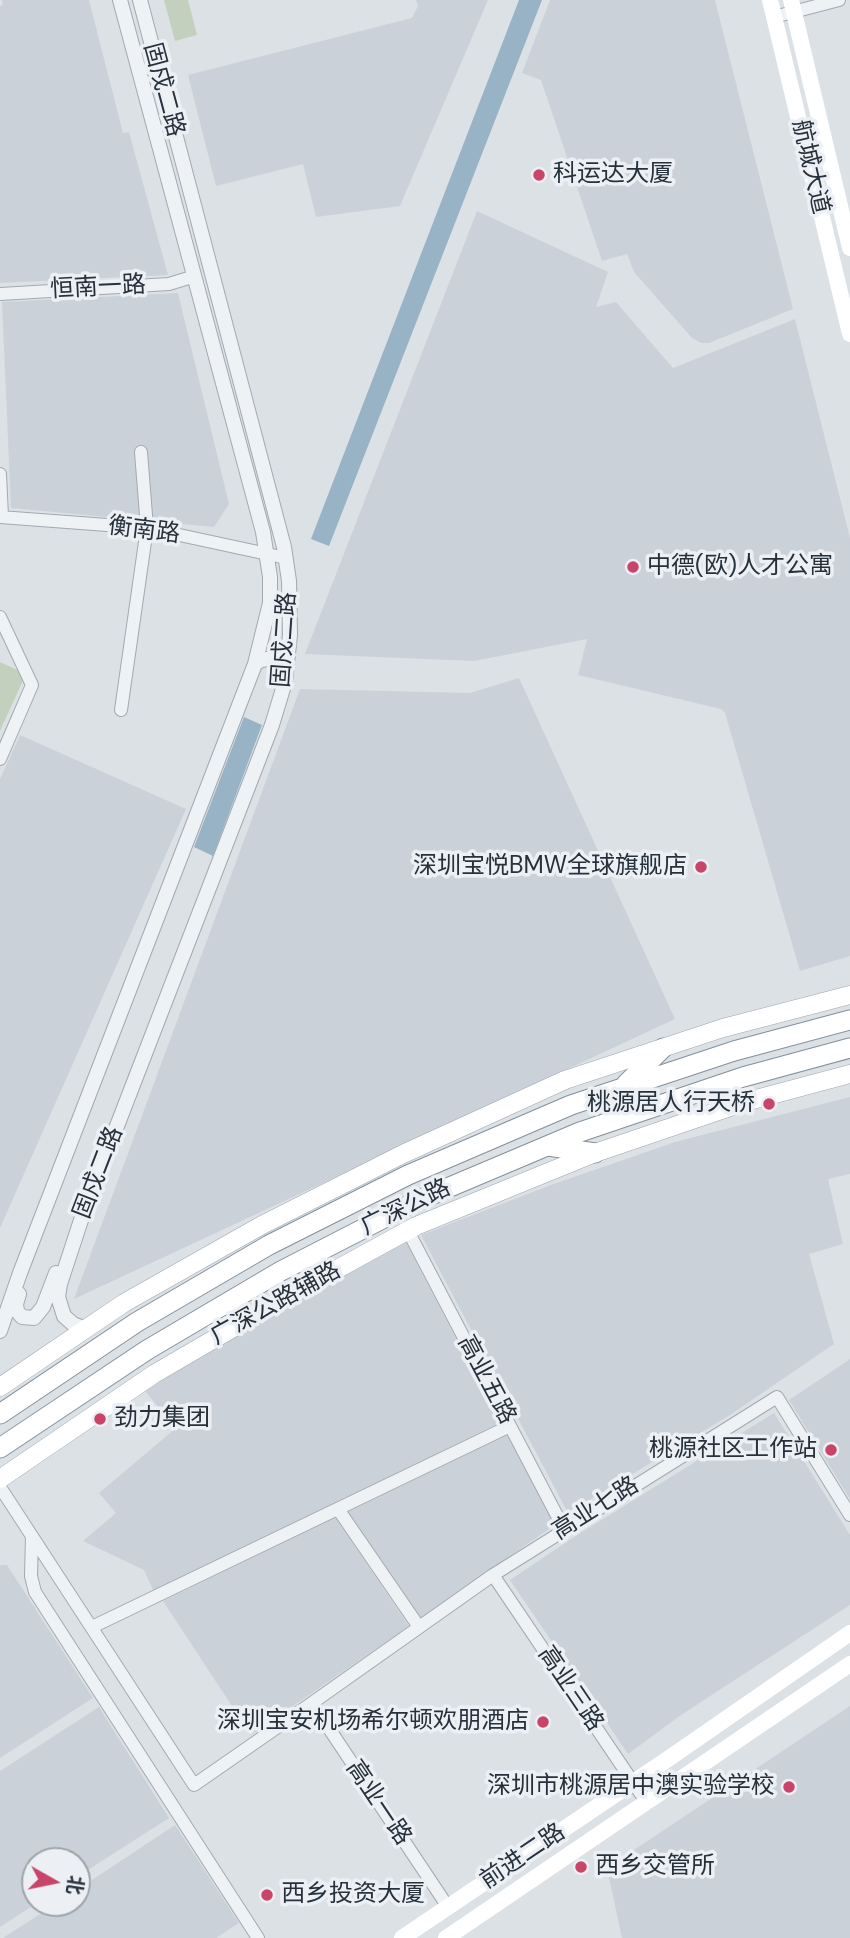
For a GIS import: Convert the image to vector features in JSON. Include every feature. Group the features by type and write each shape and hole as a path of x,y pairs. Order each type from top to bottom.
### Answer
{"highway":[{"name":"广深公路","path":"0,1414 137,1322 269,1245 408,1175 571,1105 734,1051 850,1020"},
{"path":"621,1088 663,1048"},
{"name":"广深公路","path":"0,1448 147,1350 281,1271 419,1199 580,1132 743,1077 850,1048"},
{"path":"547,1146 595,1153"}],"main road":[{"name":"航城大道","path":"770,0 850,334"},
{"name":"航城大道","path":"793,6 850,248"},
{"path":"0,1387 124,1303 251,1232 402,1153 565,1080 723,1028 850,995"},
{"name":"广深公路辅路","path":"0,1479 153,1374 408,1231 595,1153 745,1102 850,1074"},
{"name":"前进二路","path":"402,1938 850,1633"},
{"name":"前进二路","path":"446,1938 850,1664"}],"street":[{"name":"固戍二路","path":"0,1331 47,1202 255,664 270,603 267,552 120,0"},
{"name":"固戍二路","path":"86,1329 73,1324 64,1316 58,1297 60,1284 83,1214 272,725 286,674 290,610 286,558 140,0"},
{"path":"774,18 793,6 839,0"},
{"name":"恒南一路","path":"0,294 169,284 195,276"},
{"path":"121,710 147,528 141,452"},
{"path":"0,474 1,516"},
{"name":"衡南路","path":"1,516 147,528 286,558"},
{"path":"0,617 33,685 0,759"},
{"path":"255,664 274,658 284,666 286,674"},
{"path":"47,1202 37,1246 16,1304 19,1314 27,1318 34,1318 41,1312 58,1265 83,1214"},
{"name":"高业五路","path":"408,1231 564,1529"},
{"name":"高业七路","path":"419,1628 564,1529 777,1397 850,1515"},
{"path":"92,1628 510,1426"},
{"path":"0,1487 194,1785 419,1628 338,1509"},
{"path":"32,1536 31,1576 35,1592 258,1938"},
{"name":"高业三路","path":"493,1575 647,1803"},
{"name":"高业一路","path":"312,1703 448,1907"}],"shaded area":[{"path":"2,0 89,0 123,133 129,132 168,275 0,283"},
{"path":"416,0 488,0 400,206 316,217 303,164 216,186 188,75 412,18 418,6"},
{"path":"550,0 715,0 793,309 709,343 701,343 692,338 634,272 627,254 602,261 541,80 522,73"},
{"path":"477,211 608,272 596,307 616,302 673,368 795,319 850,538 850,956 800,971 725,713 721,709 578,675 587,639 474,661 305,654"},
{"path":"178,293 229,504 214,527 11,508 2,302"},
{"path":"519,678 675,1019 74,1299 300,689 470,693"},
{"path":"20,735 186,809 0,1228 0,779"},
{"path":"850,1097 850,1174 828,1179 843,1244 809,1254 834,1344 730,1415 568,1513 421,1235 551,1185 675,1142"},
{"path":"405,1241 500,1423 154,1592 144,1570 83,1541 116,1513 99,1493 176,1428 145,1391 287,1304"},
{"path":"850,1359 850,1499 789,1400"},
{"path":"774,1413 850,1535 850,1605 681,1715 628,1754 510,1580 574,1537"},
{"path":"507,1435 555,1525 420,1618 347,1512"},
{"path":"335,1517 409,1626 251,1735 163,1601"},
{"path":"0,1565 7,1565 93,1698 0,1758"},
{"name":"深圳市桃源居中澳实验学校","path":"850,1706 850,1938 622,1938 607,1868"},
{"path":"99,1707 169,1818 91,1868 91,1847 21,1847 21,1913 0,1927 0,1771"},
{"path":"175,1825 239,1923 216,1938 3,1938 35,1917 91,1917 91,1881"}],"green space":[{"path":"164,0 188,0 197,35 175,41"},
{"path":"0,662 26,674 0,731"}],"water":[{"path":"519,0 542,0 329,546 311,539"},
{"path":"244,717 262,725 213,856 194,847"}],"place":[{"name":"科运达大厦","path":"539,175"},
{"name":"中德(欧)人才公寓","path":"633,567"},
{"name":"深圳宝悦BMW全球旗舰店","path":"701,867"},
{"name":"桃源居人行天桥","path":"769,1104"},
{"name":"劲力集团","path":"100,1419"},
{"name":"桃源社区工作站","path":"831,1450"},
{"name":"深圳宝安机场希尔顿欢朋酒店","path":"543,1722"},
{"name":"深圳市桃源居中澳实验学校","path":"789,1787"},
{"name":"西乡交管所","path":"581,1867"},
{"name":"西乡投资大厦","path":"267,1895"}]}
